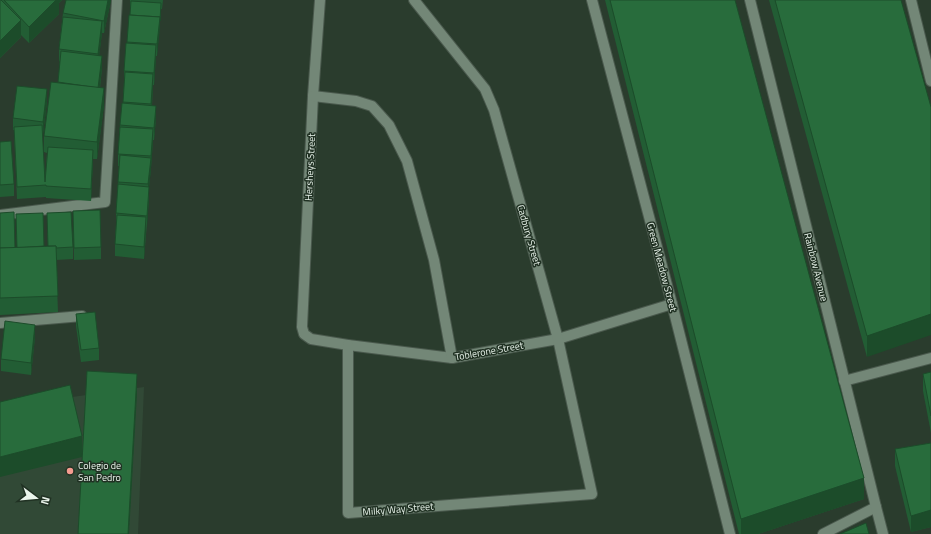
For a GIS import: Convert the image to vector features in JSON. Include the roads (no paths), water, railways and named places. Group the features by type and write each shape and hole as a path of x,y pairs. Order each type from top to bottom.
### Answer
{"street":[{"path":"0,215 105,202 117,0"},
{"name":"Hersheys Street","path":"304,334 302,327 313,96 320,0"},
{"name":"Cadbury Street","path":"414,0 485,89 494,110 558,339 592,494"},
{"name":"Green Meadow Street","path":"592,0 672,304 730,534"},
{"name":"Rainbow Avenue","path":"750,0 883,534"},
{"path":"911,0 931,81"},
{"path":"313,96 356,101 372,106 389,125 407,161 432,252 452,358"},
{"name":"Toblerone Street","path":"304,334 311,339 348,345 452,358 558,339 672,304"},
{"path":"0,323 82,316"},
{"name":"Milky Way Street","path":"348,345 348,513 592,494"},
{"path":"844,381 931,358"},
{"path":"824,534 876,507"}],"place":[{"name":"Colegio de San Pedro","path":"70,471"}]}
